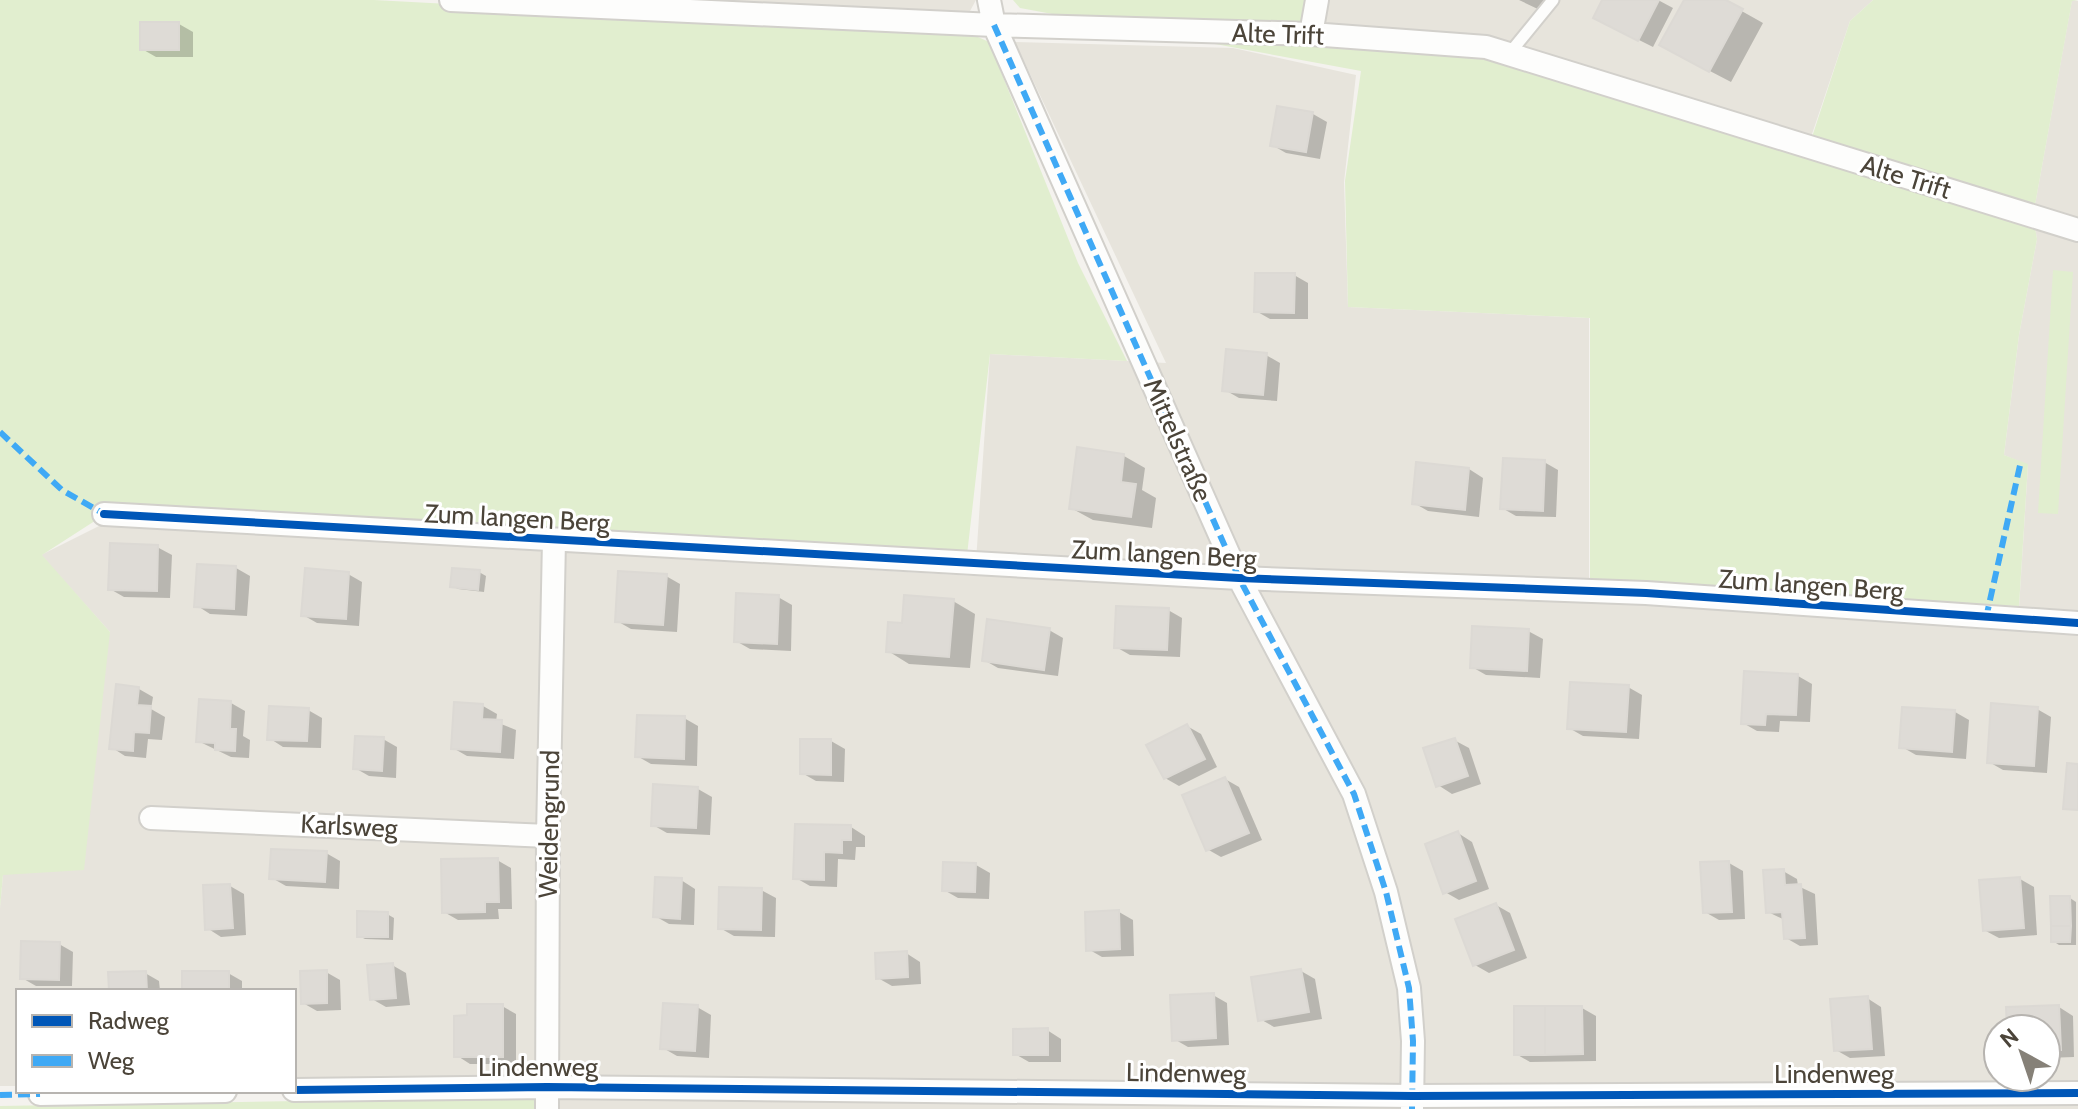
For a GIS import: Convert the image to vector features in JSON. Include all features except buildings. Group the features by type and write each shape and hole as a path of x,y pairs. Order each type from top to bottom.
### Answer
{"street":[{"name":"Alte Trift","path":"451,0 994,25 1311,34 1486,47 2078,230"},
{"name":"Mittelstraße","path":"989,0 994,25 1239,578 1354,794 1386,892 1409,988 1413,1041 1412,1102"},
{"path":"1311,34 1317,0"},
{"name":"Zum langen Berg","path":"104,514 1239,578 1646,593 2078,623"},
{"name":"Weidengrund","path":"547,1098 554,540"},
{"name":"Karlsweg","path":"151,818 548,836"},
{"name":"Lindenweg","path":"296,1090 547,1098 1412,1102 2078,1093"},
{"path":"40,1094 102,1093"}],"lane":[{"path":"1509,54 1553,0"}],"shaded area":[{"path":"497,0 976,0 970,11 957,20"},
{"path":"1322,0 1873,0 1850,21 1811,137 1319,27"},
{"path":"2072,0 2078,1 2078,1109 558,1109 296,1081 296,989 16,989 16,1086 0,1086 0,908 3,875 110,632 41,555 101,525 975,576 990,354 1166,363 1015,42 1233,48 1356,75 1344,182 1348,307 1589,318 1589,592 2019,608 2028,465 2004,455 2019,335 2037,239 2033,216"}],"green space":[{"path":"0,0 374,0 967,32 989,42 1078,263 1127,361 990,354 967,555 104,515 42,555 110,632 84,870 3,875 0,908"},
{"path":"1013,0 1322,0 1319,27 1486,36 1812,137 1850,21 1873,0 2078,0 2072,1 2033,216 2037,239 2019,335 2004,455 2028,464 2019,606 1590,591 1590,318 1348,307 1345,181 1361,71 1020,8"},
{"path":"2053,270 2073,272 2058,514 2038,513"},
{"path":"536,1097 536,1109 0,1109 0,1106"}],"marked path":[{"path":"994,25 1239,578 1354,794 1386,892 1409,988 1413,1041 1412,1109"},
{"path":"0,432 62,490 104,514"},
{"path":"1986,618 2021,461"},
{"path":"0,1095 40,1094"}],"cycle path":[{"path":"104,514 1239,578 1646,593 2078,623"},
{"path":"296,1090 547,1087 1413,1096 2078,1093"}]}
